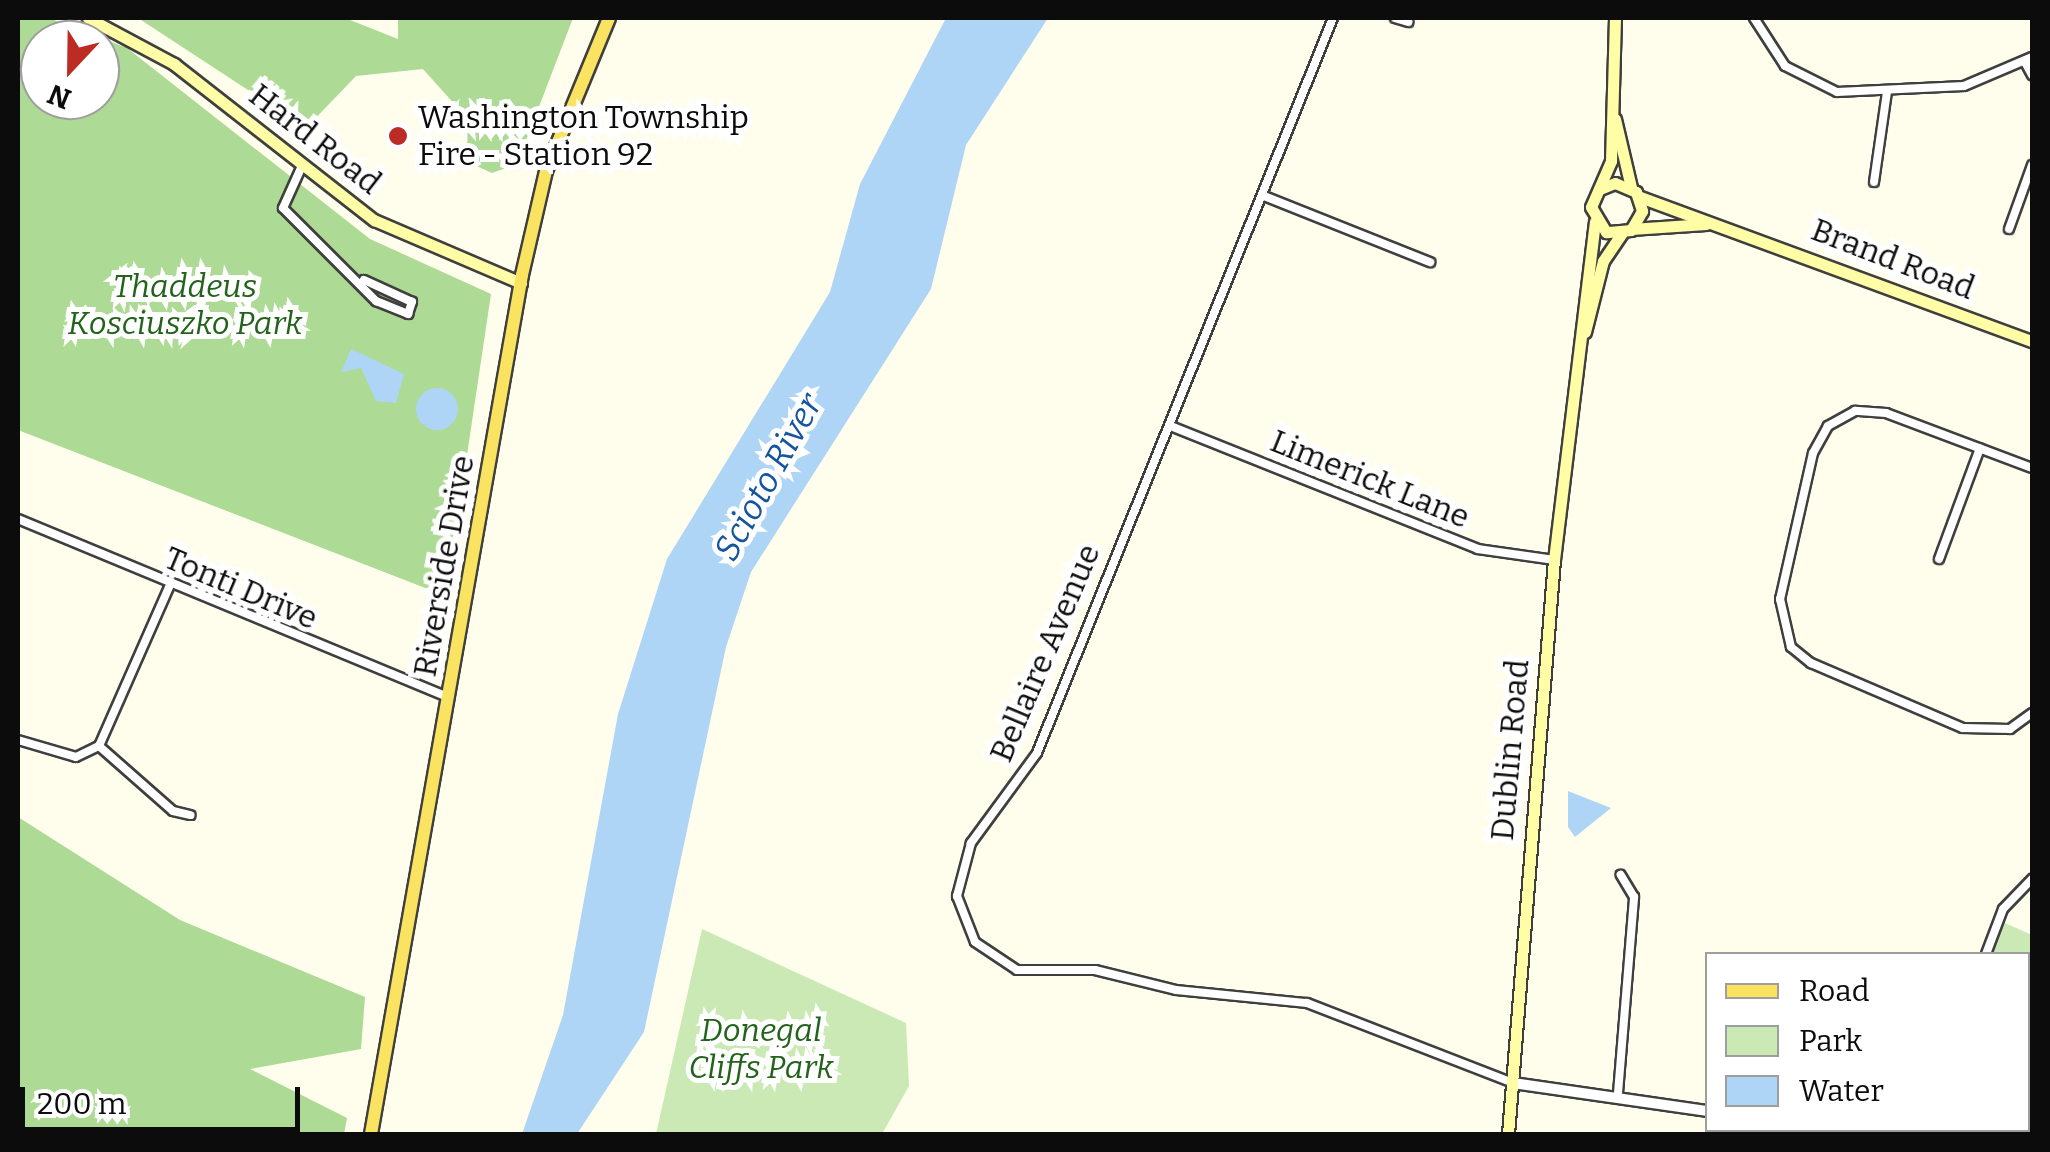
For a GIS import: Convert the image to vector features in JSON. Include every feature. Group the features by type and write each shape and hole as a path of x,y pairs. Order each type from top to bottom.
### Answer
{"main road":[{"name":"Hard Road","path":"88,18 174,64 300,168 374,220 521,282"},
{"name":"Riverside Drive","path":"371,1134 521,282 546,171 608,18"},
{"path":"1608,91 1635,192 1600,189 1610,161 1608,91 1615,18"},
{"name":"Dublin Road","path":"1508,1134 1554,560 1600,189"},
{"name":"Dublin Road","path":"1575,370 1602,261 1626,231 1635,192"},
{"name":"Brand Road","path":"1635,192 2032,341"},
{"name":"Brand Road","path":"1626,231 1678,220 1735,228"},
{"path":"1595,221 1626,231"}],"street":[{"name":"Bellaire Avenue","path":"1332,18 1173,427 1138,492 1036,754 962,860 958,896 967,930 1018,970 1094,970 1176,990 1307,1002 1513,1083"},
{"path":"1395,18 1408,22"},
{"path":"1754,18 1785,66 1837,92 1964,86 2029,59 2032,75"},
{"path":"1874,182 1887,92"},
{"path":"2009,230 2032,165"},
{"path":"300,168 281,204 364,280 376,300 408,314 412,302 364,280"},
{"path":"1264,196 1430,262"},
{"path":"2032,468 1886,413 1855,411 1828,426 1813,453 1780,624 1812,663 1963,728 2010,729 2032,713"},
{"name":"Limerick Lane","path":"1173,427 1478,549 1554,560"},
{"path":"1939,559 1980,448"},
{"name":"Tonti Drive","path":"18,519 170,586 448,697"},
{"path":"18,740 76,757 100,746 170,586"},
{"path":"100,746 173,812 191,816"},
{"path":"1618,1093 1634,897 1621,876"},
{"path":"1987,952 2003,909 2032,879"},
{"path":"1513,1083 1618,1093 1705,1109"}],"green space":[{"name":"Thaddeus Kosciuszko Park","path":"18,18 54,20 20,20 20,120 120,120 120,45 370,239 491,294 446,596 18,430"},
{"path":"138,18 345,18 398,39 398,18 573,18 517,164 492,173 468,162 466,117 423,69 356,76 306,128"},
{"path":"18,817 180,920 365,997 361,1049 250,1069 347,1118 344,1134 18,1134"},
{"path":"1998,920 2032,935 2032,995 2030,952 1989,952"},
{"name":"Donegal Cliffs Park","path":"702,929 906,1023 909,1086 882,1134 656,1134"}],"water":[{"name":"Scioto River","path":"946,18 1048,18 966,145 931,289 751,572 726,647 644,1032 577,1134 522,1134 563,1015 618,714 667,559 830,292 860,184"},
{"path":"351,349 404,374 396,403 376,401 361,368 341,372"},
{"path":"437,388 452,394 458,409 452,424 437,430 422,424 416,409 422,394"},
{"path":"1568,791 1611,808 1575,837 1568,827"}],"place":[{"name":"Washington Township Fire - Station 92","path":"398,136"}]}
